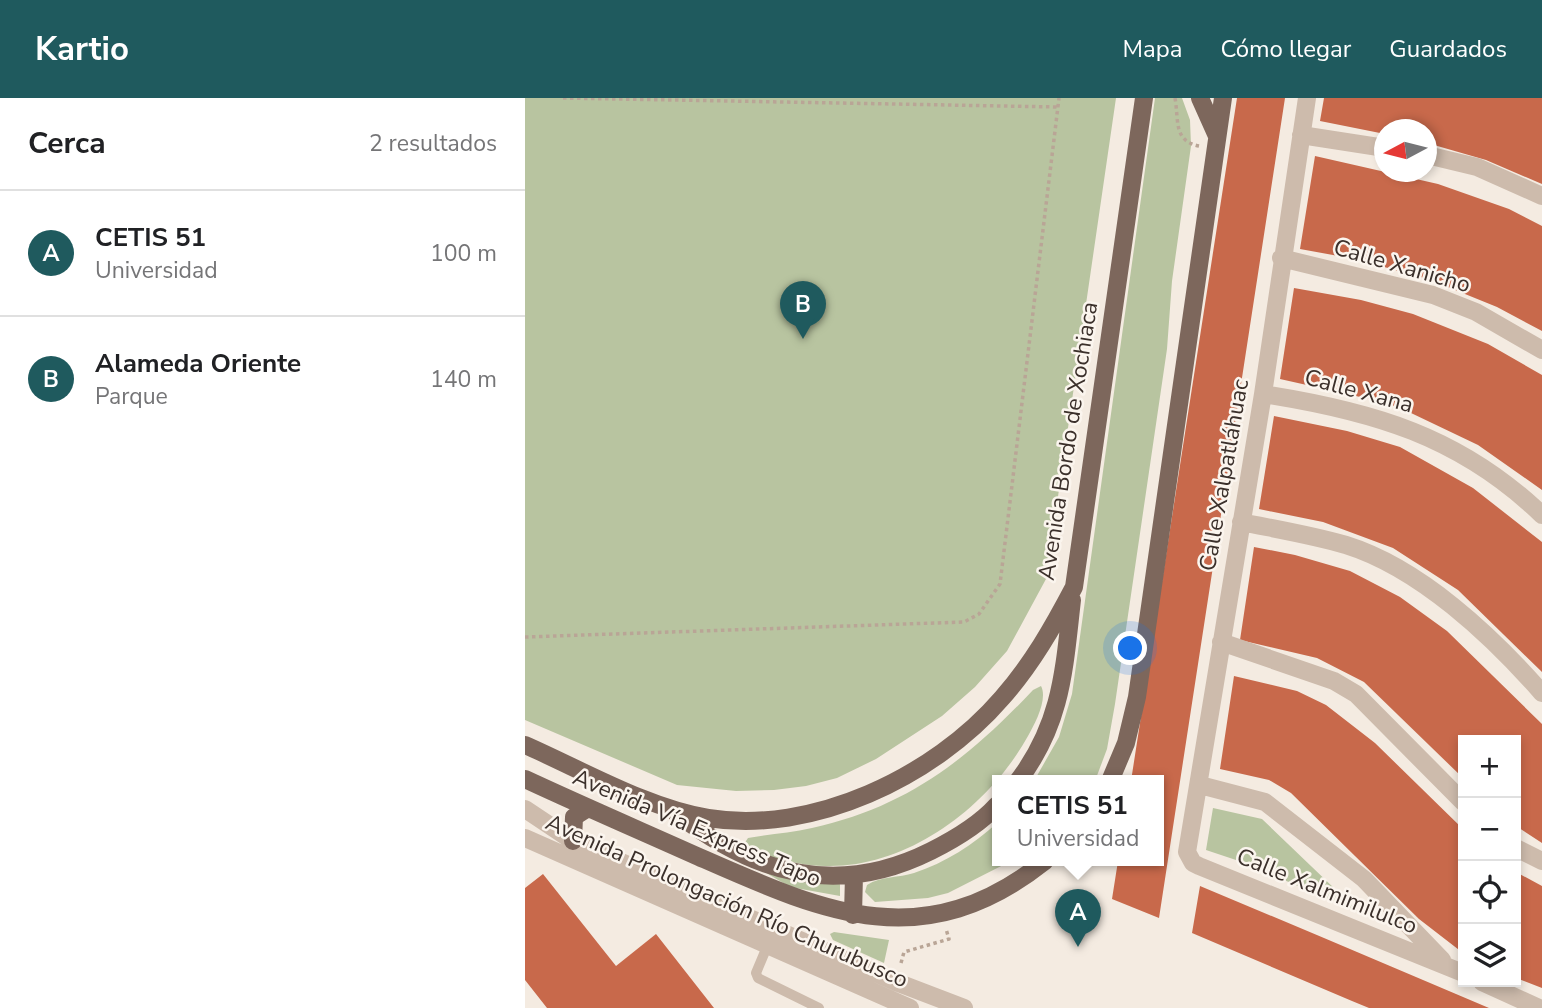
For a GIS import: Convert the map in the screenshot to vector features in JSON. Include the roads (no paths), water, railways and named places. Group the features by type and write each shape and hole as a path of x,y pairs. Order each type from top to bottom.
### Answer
{"main road":[{"name":"Avenida Bordo de Xochiaca","path":"670,808 706,817 773,821 831,808 883,786 943,749 1000,701 1047,639 1074,587 1144,98"},
{"path":"1200,98 1216,143"},
{"path":"1113,775 1126,743 1137,697 1223,98"},
{"path":"1022,775 1049,730 1063,676 1074,587"},
{"name":"Avenida Vía Express Tapo","path":"525,745 670,808"},
{"name":"Avenida Vía Express Tapo","path":"525,779 797,900 853,915"},
{"path":"573,841 574,817 588,808"},
{"path":"670,808 726,846 761,864 814,875 854,875 918,857 967,830 992,808"},
{"path":"854,875 853,915 897,917 941,913 992,894 1037,866"}],"street":[{"name":"Calle Xalpatláhuac","path":"1190,858 1188,844 1200,785 1263,394 1281,258 1307,98"},
{"path":"1301,135 1374,146"},
{"path":"1437,158 1477,167 1542,196"},
{"name":"Calle Xanicho","path":"1281,258 1433,295 1476,312 1542,350"},
{"name":"Calle Xana","path":"1263,394 1332,405 1402,425 1471,460 1542,515"},
{"path":"1241,522 1347,545 1418,581 1481,630 1542,692"},
{"path":"1221,642 1334,681 1356,694 1459,798"},
{"name":"Calle Xalmimilulco","path":"1200,785 1265,802 1364,879 1456,970"},
{"name":"Avenida Prolongación Río Churubusco","path":"525,809 573,841 613,858 910,1008"},
{"name":"Avenida Prolongación Río Churubusco","path":"525,838 771,937 964,1008"},
{"path":"1521,850 1542,861"},
{"name":"Calle Xalmimilulco","path":"1190,858 1199,866 1456,970"},
{"path":"1493,987 1539,1008"}],"lane":[{"path":"771,937 756,973 758,978 819,1008"}],"place":[{"name":"Alameda Oriente","path":"803,339"},
{"name":"CETIS 51","path":"1078,947"}]}
